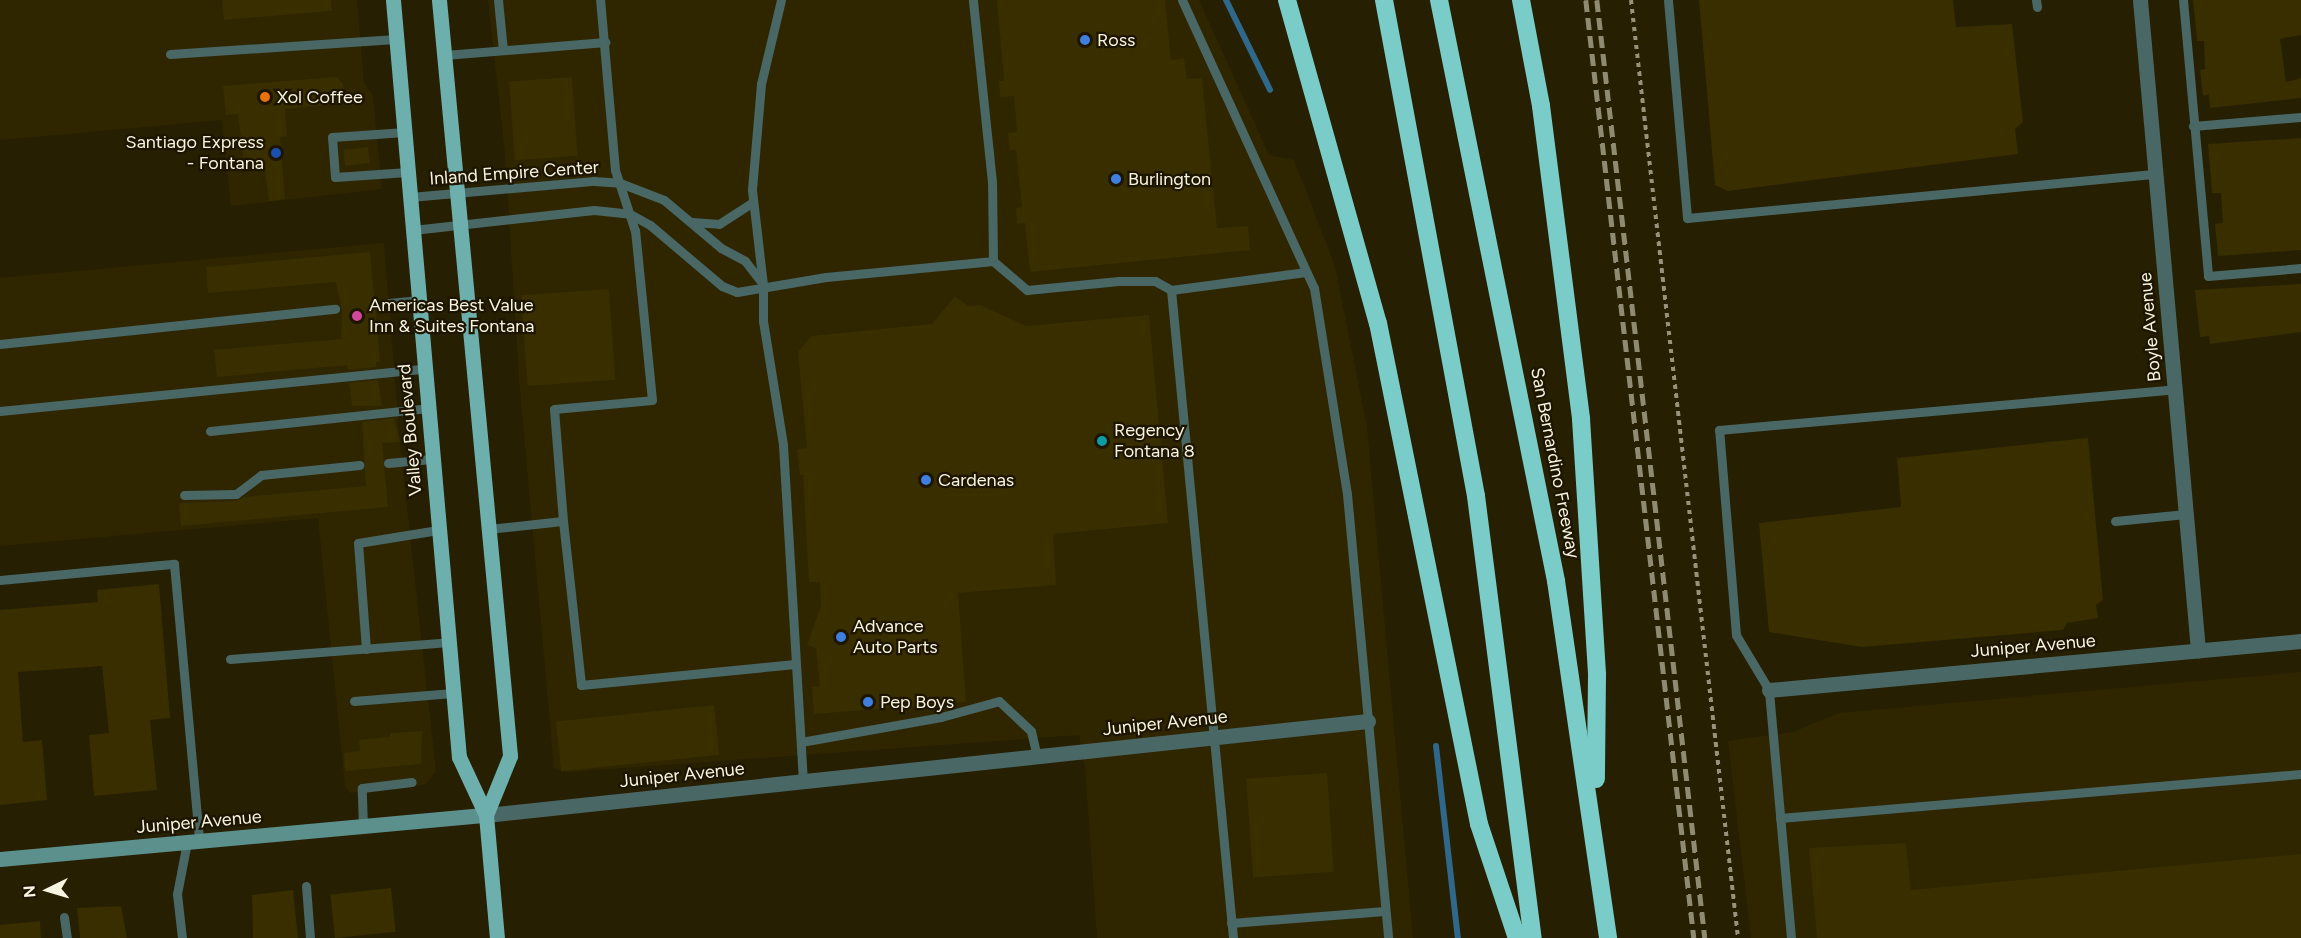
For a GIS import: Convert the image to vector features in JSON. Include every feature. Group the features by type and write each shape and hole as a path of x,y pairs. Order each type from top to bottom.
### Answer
{"highway":[{"path":"1287,0 1378,322 1479,824 1517,938"},
{"path":"1384,0 1476,496 1533,938"},
{"name":"San Bernardino Freeway","path":"1439,0 1552,558 1595,831 1608,938"},
{"path":"1521,0 1541,106 1581,419 1597,675 1595,831"}],"main road":[{"name":"Valley Boulevard","path":"393,0 459,757 486,815 497,938"},
{"name":"Valley Boulevard","path":"439,0 510,756 486,815"}],"street":[{"name":"Boyle Avenue","path":"2140,0 2198,650"},
{"name":"Juniper Avenue","path":"1769,690 2301,641"},
{"name":"Juniper Avenue","path":"0,859 486,815 1368,721"}],"lane":[{"path":"498,0 503,50"},
{"path":"600,0 615,170 630,214 652,400 554,409 563,521 581,685 795,664"},
{"path":"781,0 762,84 753,202 763,285 763,321 783,445 803,781"},
{"path":"973,0 992,182 993,261"},
{"path":"1182,0 1314,288 1340,436 1388,938"},
{"path":"1668,0 1687,218 2156,174"},
{"path":"2183,0 2208,276 2301,268"},
{"path":"170,54 396,39"},
{"path":"445,55 605,42"},
{"path":"2193,126 2301,117"},
{"path":"405,132 332,137 335,177 408,172"},
{"name":"Inland Empire Center","path":"410,197 594,181 620,183 664,200 721,248 745,261 763,285"},
{"path":"692,222 719,224 753,202"},
{"path":"413,230 594,210 630,214 650,225 722,286 737,292 763,285 993,261 1027,290 1119,281 1155,281 1171,290 1306,272"},
{"path":"1171,290 1216,737 1233,938"},
{"path":"389,303 419,300"},
{"path":"0,344 335,309"},
{"path":"0,411 424,369"},
{"path":"1791,938 1769,690 1736,635 1719,430 2175,389"},
{"path":"210,431 428,408"},
{"path":"388,463 432,459"},
{"path":"184,495 236,494 261,475 360,465"},
{"path":"2115,521 2186,514"},
{"path":"488,529 563,521"},
{"path":"366,649 358,543 438,530"},
{"path":"0,580 174,564 193,842 177,894 182,938"},
{"path":"230,659 449,642"},
{"path":"354,701 453,693"},
{"path":"801,742 941,717 999,701 1031,731 1037,756"},
{"path":"1780,818 2301,774"},
{"path":"363,826 362,788 412,782"},
{"path":"306,886 310,938"},
{"path":"1231,923 1385,911"},
{"path":"64,916 67,938"}],"path":[{"path":"1631,0 1738,938"}],"shaded area":[{"path":"0,0 357,0 364,82 373,96 382,189 231,206 222,120 0,140"},
{"path":"488,0 1199,0 1269,155 1294,160 1335,266 1367,427 1413,938 1097,938 1085,767 1079,735 567,772 554,768 519,379 505,153"},
{"path":"384,243 400,444 436,771 425,785 350,793 345,786 318,518 0,546 0,278"},
{"path":"2301,672 2301,938 1751,938 1728,741 1793,732 1839,713"}],"building":[{"path":"222,0 331,0 332,11 224,20"},
{"name":"Burlington","path":"997,0 1165,0 1171,60 1184,58 1187,79 1202,78 1217,228 1248,226 1250,250 1030,272 1025,223 1017,224 1016,208 1022,207 1016,150 1010,150 1008,133 1017,132 1014,96 1000,97 999,81 1004,81"},
{"path":"1699,0 1953,0 1956,27 2012,24 2023,122 2015,129 2018,154 1728,191 1715,185"},
{"path":"2193,0 2301,0 2301,35 2280,39 2286,82 2301,78 2301,98 2210,108 2209,94 2203,96 2200,70 2205,69 2204,41 2197,41"},
{"path":"336,77 343,83 345,103 285,109 287,136 280,137 285,199 269,201 264,162 244,164 238,114 226,115 223,86"},
{"path":"572,77 578,156 515,160 509,81"},
{"path":"2301,138 2301,250 2218,256 2215,224 2223,223 2221,193 2212,193 2208,144"},
{"path":"368,147 370,163 345,166 343,150"},
{"name":"Americas Best Value Inn & Suites Fontana","path":"370,252 380,362 376,362 376,367 348,370 347,365 217,377 214,350 341,339 342,309 336,282 208,293 206,267"},
{"path":"2301,284 2301,332 2210,344 2209,336 2200,337 2195,290"},
{"path":"609,289 615,380 528,386 521,295"},
{"path":"955,296 968,306 980,305 1026,326 1149,315 1168,523 1053,534 1056,585 958,593 966,702 814,714 812,687 820,686 816,648 807,645 821,606 820,582 809,582 803,475 800,475 797,449 807,448 798,352 811,336 932,324"},
{"path":"378,380 382,406 352,406 349,383"},
{"path":"394,418 400,442 382,443 388,507 181,526 179,503 236,501 244,497 366,486 362,422"},
{"path":"2088,438 2103,600 2096,605 2098,618 2067,623 2063,630 1862,647 1769,632 1759,523 1901,507 1897,458"},
{"path":"159,584 170,718 150,720 157,790 94,796 89,735 109,733 102,666 18,672 23,742 42,740 47,800 0,805 0,610 98,602 97,590"},
{"path":"714,705 719,755 561,771 556,722"},
{"path":"422,731 421,764 345,771 344,753 360,751 359,740 390,737 390,733"},
{"path":"1327,773 1334,872 1253,877 1246,779"},
{"path":"1906,843 1911,890 2301,854 2301,938 1817,938 1809,848"},
{"path":"391,888 396,932 335,938 330,894"},
{"path":"293,890 298,938 253,938 252,895"},
{"path":"121,906 127,938 80,938 77,908"},
{"path":"40,921 41,938 0,938 0,925"}],"waterway":[{"path":"1226,0 1270,90"},
{"path":"1436,746 1458,938"}],"railway":[{"path":"1586,0 1694,938"},
{"path":"1597,0 1705,938"}],"place":[{"name":"Ross","path":"1085,40"},
{"name":"Xol Coffee","path":"265,97"},
{"name":"Santiago Express - Fontana","path":"276,153"},
{"name":"Burlington","path":"1116,179"},
{"name":"Americas Best Value Inn & Suites Fontana","path":"357,316"},
{"name":"Regency Fontana 8","path":"1102,441"},
{"name":"Cardenas","path":"926,480"},
{"name":"Advance Auto Parts","path":"841,637"},
{"name":"Pep Boys","path":"868,702"}]}
